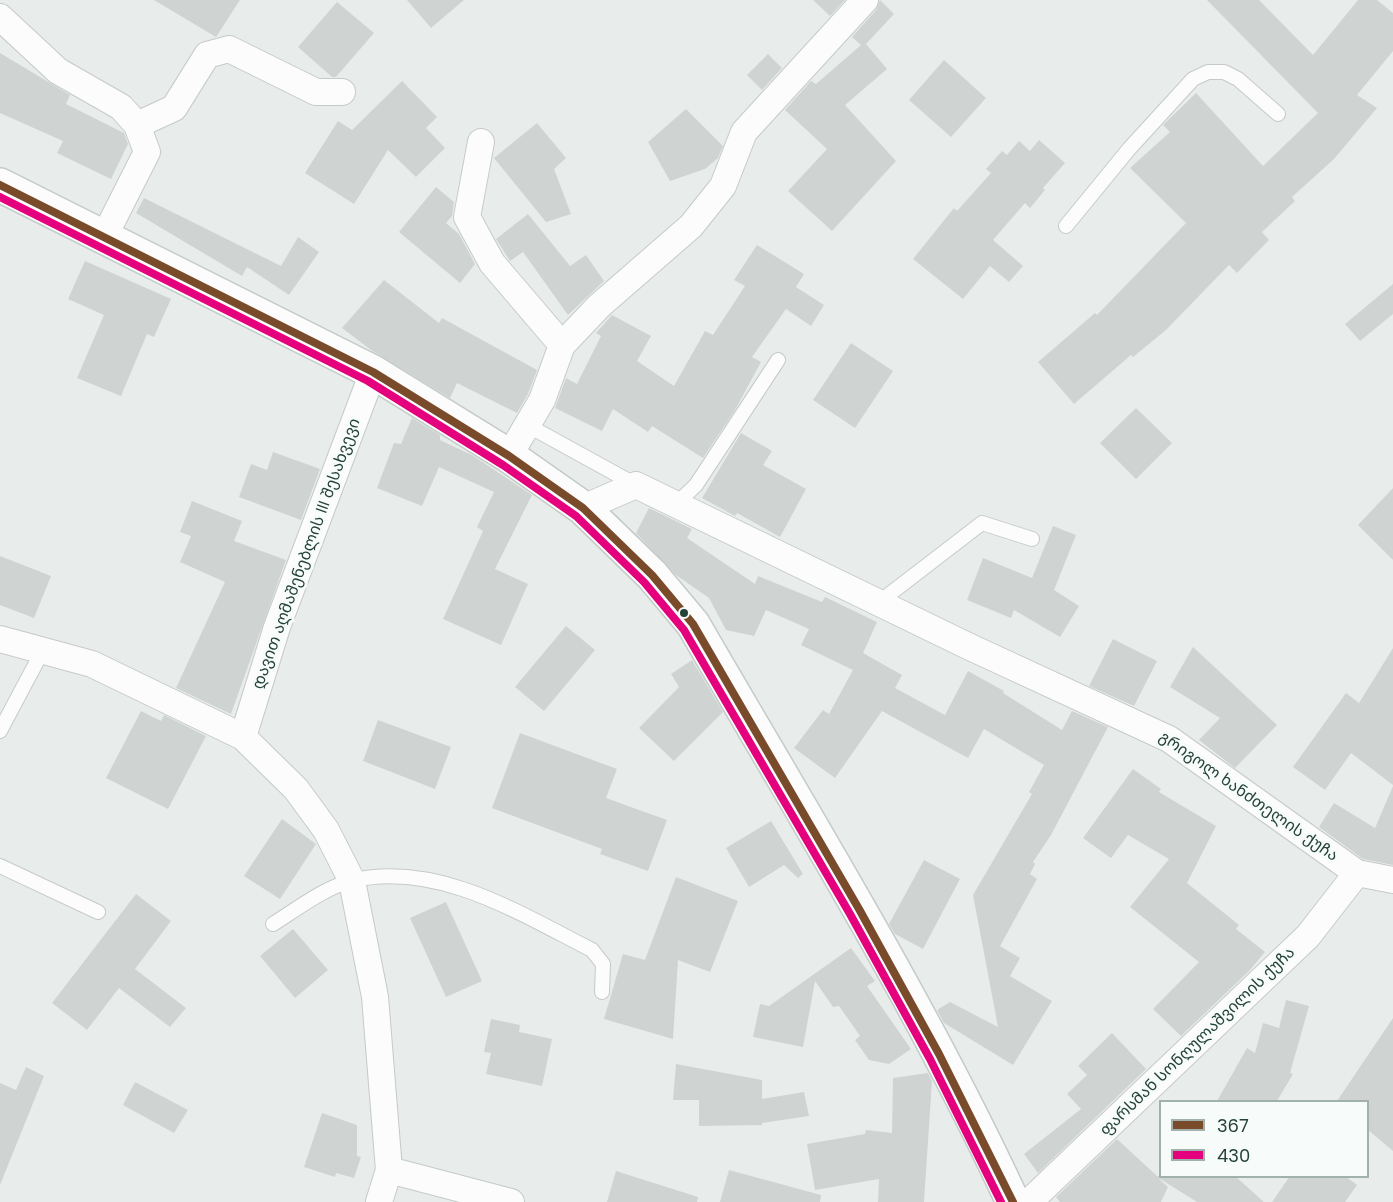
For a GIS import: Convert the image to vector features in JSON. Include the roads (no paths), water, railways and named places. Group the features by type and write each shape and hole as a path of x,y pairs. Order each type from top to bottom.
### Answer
{"street":[{"path":"508,456 542,400 562,345 599,306 691,226 723,186 744,132 865,0"},
{"path":"0,17 58,71 121,107 137,125 147,152 105,235"},
{"path":"137,125 174,108 207,55 230,49 316,92 342,92"},
{"path":"481,142 467,217 492,263 562,345"},
{"path":"0,184 373,372 508,456 583,508 652,575 693,624 924,1024 970,1111 1013,1202"},
{"name":"დავით აღმაშენებლის III შესახვევი","path":"243,737 277,627 373,372"},
{"path":"583,508 636,486"},
{"name":"გრიგოლ ხანძთელის ქუჩა","path":"636,486 878,603 1169,739 1357,873 1393,880"},
{"path":"0,639 92,664 243,737 296,789 326,830 352,880 375,998 388,1170 379,1202"},
{"name":"ფარსმან სონღულაშვილის ქუჩა","path":"1029,1202 1308,936 1357,873"},
{"path":"388,1170 511,1202"}],"lane":[{"path":"1066,226 1129,149 1193,80 1209,72 1224,72 1238,79 1278,114"},
{"path":"675,505 696,485 778,360"},
{"path":"527,425 636,486"},
{"path":"878,603 982,524 1032,539"},
{"path":"0,731 43,650"},
{"path":"0,866 98,912"},
{"path":"273,924 352,880 397,876 456,886 524,915 592,950 603,964 602,992"}]}
